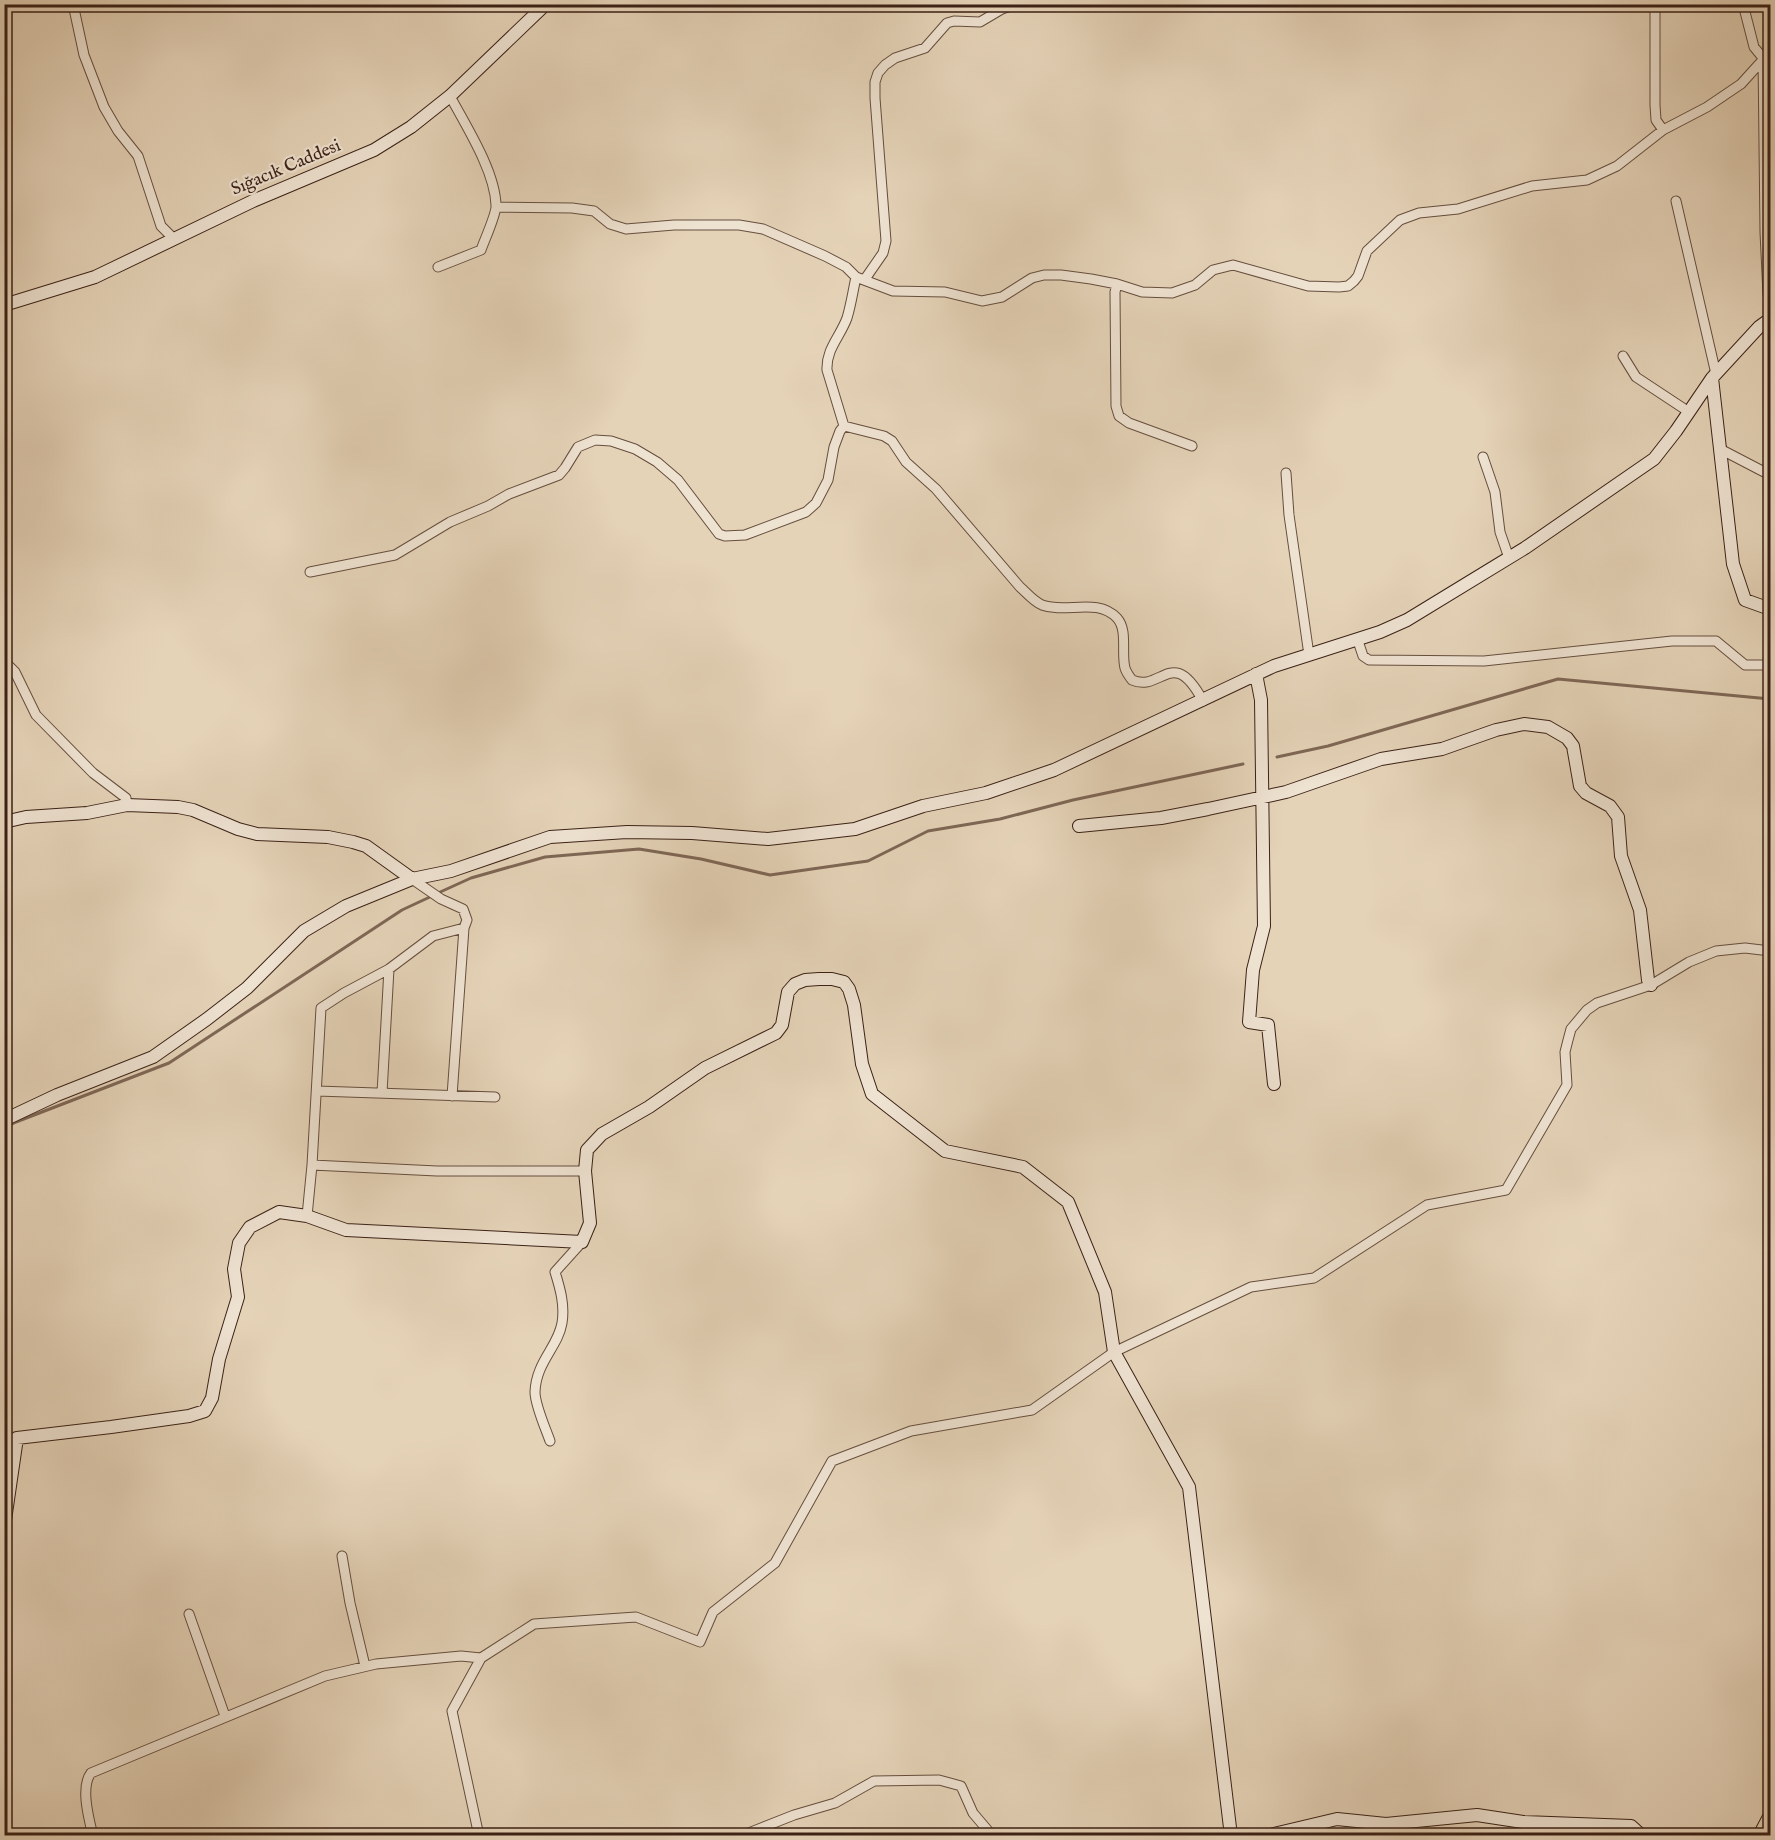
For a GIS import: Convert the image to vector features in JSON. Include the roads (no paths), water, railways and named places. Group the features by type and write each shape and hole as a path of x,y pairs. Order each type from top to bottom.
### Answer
{"main road":[{"path":"1760,1836 1770,1817"}],"street":[{"path":"73,4 84,55 104,107 118,131 138,156 161,226 173,238"},
{"name":"Sığacık Caddesi","path":"4,305 120,267 173,238 253,201 374,150 411,127 450,96 546,4"},
{"path":"844,426 826,361 847,319 860,278 883,253 886,241 875,98 875,82 878,73 895,58 925,48 947,23 981,22 1002,9 1016,4"},
{"path":"1655,4 1655,105 1656,120 1663,130"},
{"path":"1743,4 1754,47 1767,55"},
{"path":"496,207 572,208 594,211 610,224 626,229 739,225 763,229 825,256 846,267 860,278 893,291 945,292 982,301 1002,297 1032,278 1044,275 1061,275 1117,284 1142,292 1172,293 1195,285 1213,270 1233,265 1308,286 1348,286 1358,276 1367,251 1400,220 1419,213 1458,209 1532,186 1587,180 1617,166 1663,130 1707,107 1741,84 1767,55"},
{"path":"1767,55 1765,232 1770,301"},
{"path":"438,267 481,250 496,207 480,151 450,96"},
{"path":"1676,201 1714,376 1733,564 1745,600 1770,609"},
{"path":"1117,284 1115,292 1116,406 1119,416 1129,423 1192,446"},
{"path":"4,1120 57,1095 153,1058 247,988 304,932 346,906 412,879 452,871 550,837 627,832 693,833 768,839 855,829 923,806 986,793 1054,770 1274,666 1358,640 1407,620 1509,558 1654,459 1714,376 1759,327 1770,319"},
{"path":"1623,356 1636,377 1689,412"},
{"path":"310,572 394,555 450,522 488,506 509,494 559,475 566,468 578,447 595,440 611,441 627,446 657,462 678,480 719,534 746,535 806,512 816,503 828,480 834,447 844,426"},
{"path":"844,426 885,436 891,441 906,462 936,489 1020,587 1035,601 1054,607 1095,607 1105,610 1117,619 1122,627 1125,669 1132,680 1144,682 1170,672 1178,673 1194,683 1203,700"},
{"path":"1720,449 1770,475"},
{"path":"1483,457 1496,492 1500,532 1509,558"},
{"path":"1286,473 1288,515 1309,655"},
{"path":"1358,640 1363,656 1369,660 1484,661 1672,641 1716,641 1745,665 1770,665"},
{"path":"4,661 15,672 36,715 93,773 126,798 127,805"},
{"path":"1256,674 1261,700 1264,926 1253,970 1250,1022 1269,1025 1274,1084"},
{"path":"1079,826 1161,818 1286,792 1381,759 1442,749 1496,730 1524,724 1548,727 1568,738 1573,746 1581,786 1586,793 1610,806 1618,817 1621,856 1640,910 1648,980 1651,985"},
{"path":"4,822 26,817 87,813 127,805 156,805 193,810 238,829 257,834 328,837 366,846 441,899 463,909 468,920 464,928 452,1096"},
{"path":"307,1216 321,1008 389,969 433,936 464,928"},
{"path":"479,1836 452,1711 481,1658 534,1624 636,1617 700,1641 713,1612 775,1563 832,1461 911,1431 1032,1410 1114,1352 1251,1287 1314,1278 1427,1205 1506,1190 1567,1085 1565,1052 1571,1029 1577,1019 1597,1003 1651,985 1689,962 1716,951 1745,948 1770,951"},
{"path":"382,1093 389,969"},
{"path":"550,1441 535,1392 541,1363 562,1324 563,1301 555,1272 582,1242 590,1223 585,1171 587,1150 602,1134 649,1107 705,1068 776,1033 782,1025 788,992 795,984 805,980 819,979 844,982 849,988 854,1005 862,1064 872,1094 945,1151 1023,1167 1068,1202 1105,1292 1114,1352 1189,1487 1231,1836"},
{"path":"317,1090 495,1097"},
{"path":"312,1165 437,1171 585,1171"},
{"path":"4,1527 17,1438 189,1416 204,1411 212,1398 219,1359 238,1297 234,1269 239,1243 250,1227 279,1212 307,1216 346,1230 582,1242"},
{"path":"342,1556 365,1666"},
{"path":"189,1614 225,1716"},
{"path":"93,1836 86,1787 86,1779 91,1773 325,1676 365,1666 461,1656 481,1658"},
{"path":"741,1836 794,1815 835,1803 873,1781 939,1780 961,1786 974,1813 990,1833 1001,1836"},
{"path":"1266,1836 1337,1819 1386,1824 1478,1815 1523,1822 1631,1826 1642,1836"}],"waterway":[{"path":"1277,757 1328,746 1558,679 1770,699"},
{"path":"438,893 471,878 545,857 639,849 701,859 770,875 868,861 928,831 1000,819 1073,800 1243,764"},
{"path":"4,1128 169,1063 402,910 432,896"}]}
